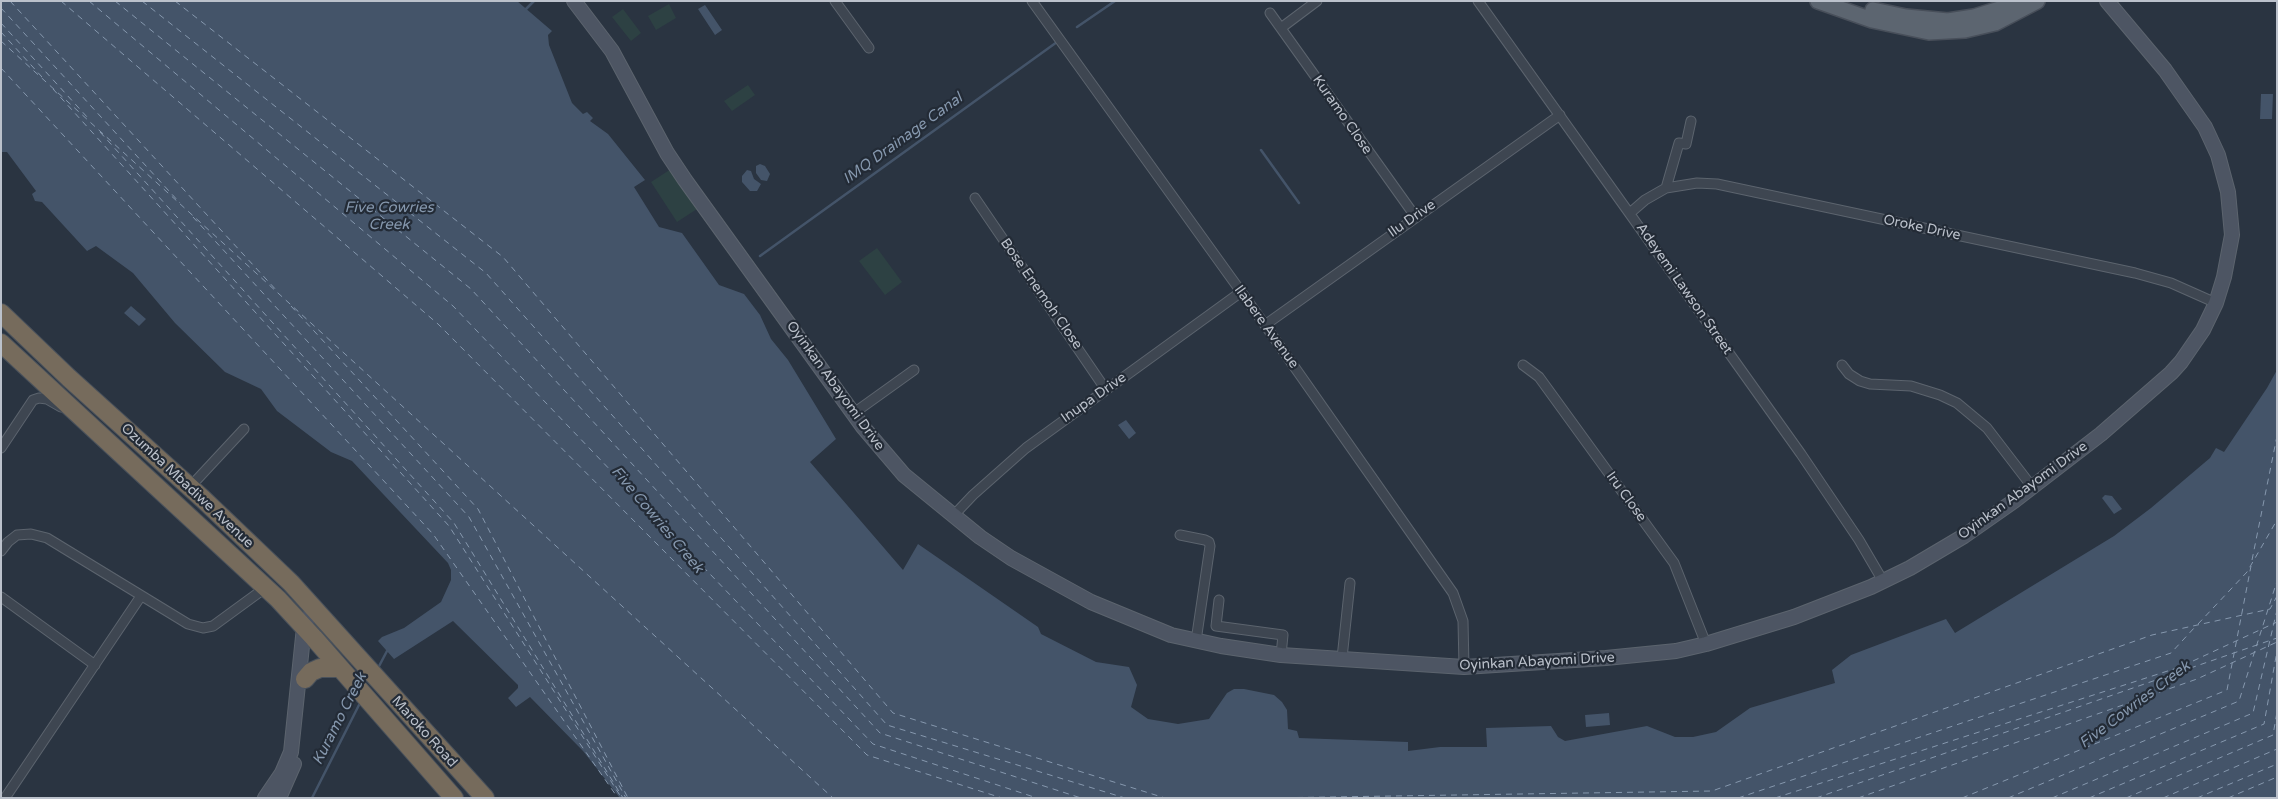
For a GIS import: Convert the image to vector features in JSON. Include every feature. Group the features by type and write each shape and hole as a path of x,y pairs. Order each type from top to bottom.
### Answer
{"highway":[{"name":"Ozumba Mbadiwe Avenue","path":"5,327 79,416 265,588 309,632 344,673"},
{"name":"Ozumba Mbadiwe Avenue","path":"5,327 69,378 190,487 314,606 364,666"},
{"name":"Maroko Road","path":"364,666 484,798"},
{"path":"305,679 311,672 320,668 344,673"},
{"name":"Maroko Road","path":"344,673 387,721 442,790 454,798"}],"main road":[{"path":"1818,1 1888,24 1929,32 1965,30 1995,23 2036,1"},
{"path":"1848,1 1906,17 1948,21 1974,17 2003,8 2015,1"}],"street":[{"name":"Oyinkan Abayomi Drive","path":"574,1 612,51 667,153 685,180 881,450 904,475 980,536 1011,558 1091,602 1171,636 1281,655 1464,668 1606,658 1676,650 1706,644 1794,617 1883,581 1964,536 2032,488 2101,434 2171,373 2203,330 2216,303 2229,260 2232,235 2228,192 2218,155 2205,128 2183,94 2106,1"},
{"path":"835,1 870,48"},
{"name":"Ilabere Avenue","path":"1032,1 1265,325 1452,594 1464,621 1464,668"},
{"path":"1281,28 1317,1"},
{"name":"Adeyemi Lawson Street","path":"1478,1 1817,477 1860,540 1883,581"},
{"name":"Kuramo Close","path":"1270,13 1415,216"},
{"name":"Ilu Drive","path":"1265,325 1415,216 1560,115"},
{"path":"1666,188 1679,143 1686,144 1691,122"},
{"name":"Oroke Drive","path":"1630,213 1645,200 1666,188 1696,183 1735,187 2136,273 2171,283 2216,303"},
{"name":"Bose Enemoh Close","path":"975,198 1106,390"},
{"name":"Inupa Drive","path":"954,514 1026,448 1241,292"},
{"name":"Iru Close","path":"1523,365 1539,377 1666,552 1678,571 1706,644"},
{"path":"1842,366 1849,374 1860,381 1870,384 1911,386 1940,394 1957,403 1987,428 2032,488"},
{"path":"854,413 914,370"},
{"path":"1,448 33,400 39,398 47,399 79,416"},
{"path":"190,487 244,428"},
{"path":"1,552 8,542 17,535 31,534 47,538 188,624 203,628 213,626 265,588"},
{"path":"1180,535 1205,540 1209,542 1210,546 1196,641"},
{"path":"1342,658 1350,583"},
{"path":"5,798 141,596"},
{"path":"1,597 95,665"},
{"path":"1219,600 1216,626 1283,635 1281,655"},
{"path":"265,798 282,773 291,752 314,606"},
{"path":"279,798 291,774 298,750 309,632 326,620"}],"green space":[{"path":"669,4 676,18 656,30 648,16"},
{"path":"623,9 641,33 631,41 612,17"},
{"path":"748,85 755,95 732,111 724,101"},
{"path":"671,169 697,209 677,222 651,182"},
{"path":"877,248 902,282 885,295 859,261"}],"water":[{"name":"Five Cowries Creek","path":"1,1 517,1 552,31 548,35 549,45 572,103 583,114 587,112 593,118 590,121 608,134 645,180 634,187 659,227 682,233 719,285 744,294 760,315 771,339 788,360 836,439 810,462 903,570 918,544 1038,627 1041,634 1096,662 1129,667 1137,685 1131,707 1148,719 1178,724 1209,719 1227,693 1234,689 1244,689 1274,695 1282,702 1287,710 1288,729 1297,731 1299,738 1408,742 1408,751 1440,747 1487,747 1486,728 1551,726 1558,737 1565,741 1647,726 1675,737 1693,737 1716,732 1750,708 1835,683 1832,670 1851,655 1946,619 1955,633 2114,536 2151,508 2210,458 2216,448 2224,452 2277,370 2277,798 620,798 583,751 530,697 516,707 508,698 518,688 518,685 453,621 394,659 378,641 382,637 404,628 441,602 451,580 451,570 448,563 352,461 331,452 277,411 261,389 225,372 175,323 133,273 96,246 87,251 42,202 35,201 32,194 36,191 7,152 1,152"},
{"path":"705,5 722,30 715,35 698,9"},
{"path":"2261,94 2273,94 2272,119 2260,119"},
{"path":"760,164 765,166 770,174 767,181 761,180 756,173 756,166"},
{"path":"747,170 751,171 754,179 761,184 757,191 750,191 742,182 742,176"},
{"path":"131,306 146,319 139,326 124,313"},
{"path":"1126,420 1136,433 1129,439 1118,425"},
{"path":"2105,495 2112,496 2122,509 2114,514 2102,498"},
{"path":"1609,713 1610,725 1586,727 1585,715"}],"waterway":[{"path":"526,9 534,1"},
{"name":"IMQ Drainage Canal","path":"1077,27 1115,1"},
{"name":"IMQ Drainage Canal","path":"760,256 1057,42"},
{"path":"1261,150 1299,203"},
{"name":"Kuramo Creek","path":"377,670 387,651"},
{"name":"Kuramo Creek","path":"312,798 361,701"}],"ferry route":[{"path":"10,1 278,292"},
{"path":"61,1 438,324 867,755 1002,798"},
{"path":"89,1 453,306 873,744 1037,798"},
{"path":"115,1 471,289 880,733 1081,798"},
{"path":"142,1 486,273 887,725 1125,798"},
{"path":"175,1 503,257 893,713 1165,798"},
{"path":"1,8 180,203"},
{"path":"1,23 88,118"},
{"path":"1,32 42,77"},
{"path":"1,41 833,798"},
{"path":"1,68 433,534 618,798"},
{"path":"53,89 449,526 621,797"},
{"path":"100,132 454,523 623,798"},
{"path":"193,217 469,517 626,798"},
{"path":"291,306 478,509 628,798"},
{"path":"2252,560 2277,436"},
{"path":"2198,624 2247,572 2277,520"},
{"path":"1962,798 2227,690 2251,566"},
{"path":"2008,798 2239,701 2277,581"},
{"path":"1264,798 1712,791 2152,635 2270,609 2277,596"},
{"path":"2052,798 2253,713 2277,610"},
{"path":"1775,798 2180,667 2277,622"},
{"path":"1738,798 2171,653 2195,627"},
{"path":"1816,798 2277,638"},
{"path":"1858,798 2197,679 2277,642"},
{"path":"2089,798 2264,724 2277,651"},
{"path":"2126,798 2273,735 2277,712"},
{"path":"2163,798 2277,749"},
{"path":"2197,798 2277,764"},
{"path":"2228,798 2277,777"}]}
